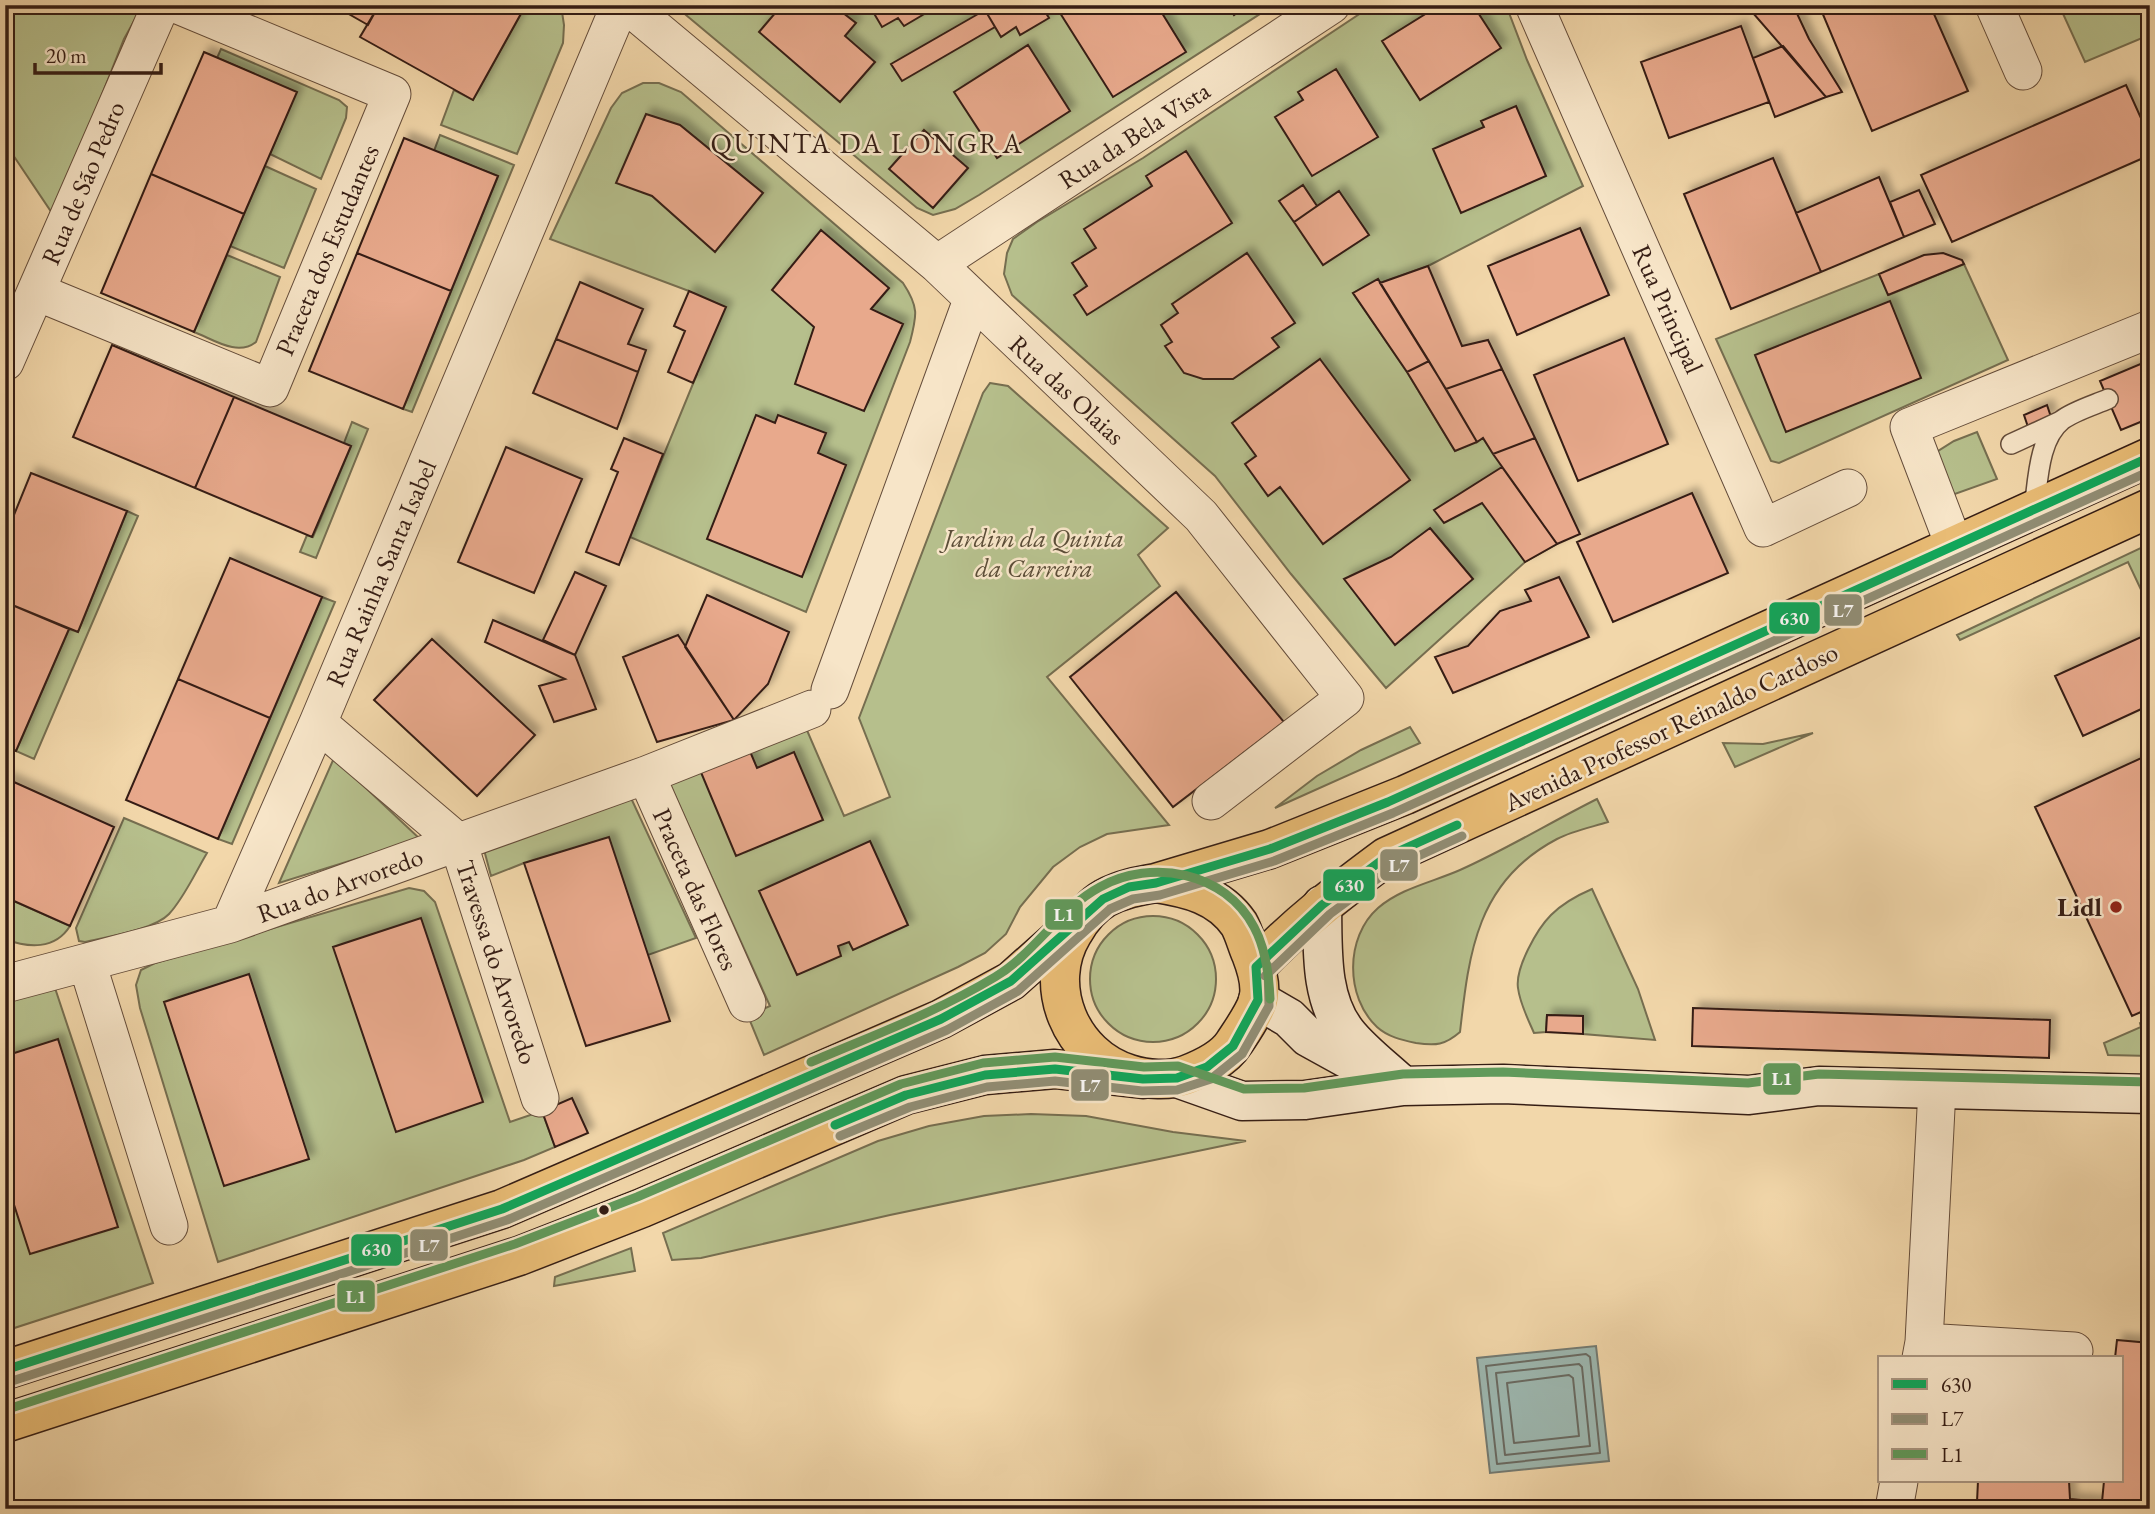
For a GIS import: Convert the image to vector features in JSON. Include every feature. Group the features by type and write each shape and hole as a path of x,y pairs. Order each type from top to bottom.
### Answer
{"main road":[{"name":"Avenida Professor Reinaldo Cardoso","path":"1156,883 1269,849 1388,802 2150,457"},
{"name":"Avenida Professor Reinaldo Cardoso","path":"1257,984 1279,944 1322,905 1386,857 2150,508"},
{"path":"5,1370 502,1209 941,1019 1011,981 1103,899 1129,887 1156,883 1188,888 1217,902 1239,925 1257,984 1233,1046 1207,1067 1160,1078 1055,1069 985,1075 906,1095 632,1212 519,1256 5,1423"},
{"path":"1083,917 1067,943 1060,972 1061,1001 1072,1029 1090,1053 1115,1070 1160,1078"}],"street":[{"name":"Rua de São Pedro","path":"5,362 161,5"},
{"name":"Praceta dos Estudantes","path":"37,292 270,388 392,94 178,5"},
{"name":"Rua Rainha Santa Isabel","path":"230,924 318,723 620,5"},
{"name":"Rua das Olaias","path":"627,5 937,264 1201,516 1345,698 1212,801"},
{"name":"Rua da Bela Vista","path":"937,264 1331,5"},
{"name":"Rua Principal","path":"1534,5 1763,528 1848,488"},
{"path":"1994,5 2023,71"},
{"name":"Rua do Arvoredo","path":"230,924 646,775 821,700 972,300"},
{"path":"1954,545 1909,427 2150,329"},
{"name":"Travessa do Arvoredo","path":"318,723 458,842 540,1098"},
{"name":"Praceta das Flores","path":"646,775 747,1003"},
{"path":"1322,905 1323,953 1328,990 1337,1017 1347,1034 1403,1086"},
{"path":"5,984 230,924"},
{"path":"87,963 169,1226"},
{"path":"1257,984 1308,1037 1403,1086"},
{"path":"1160,1078 1242,1101 1305,1100 1403,1086 1503,1084 1749,1095 1819,1086 2150,1094"},
{"path":"1937,1089 1922,1350 2074,1351"},
{"path":"1894,1509 1899,1482"}],"lane":[{"path":"2011,444 2062,421 2110,404 2044,451"},
{"path":"2034,509 2044,451 2050,436 2062,421"}],"green space":[{"path":"5,5 143,5 124,39 54,216 5,143"},
{"path":"515,5 561,5 564,25 563,43 517,154 441,125 454,90 473,100 523,10"},
{"path":"674,5 1274,5 979,195 955,209 933,215 917,208"},
{"path":"1373,5 1506,5 1527,60 1583,186 1428,266 1380,283 1378,279 1353,293 1407,372 1455,451 1483,438 1557,544 1525,562 1386,688 1291,574 1215,476 1012,295 1004,274 1007,253 1013,239 1143,158"},
{"path":"2059,5 2150,5 2150,52 2142,38 2085,62"},
{"path":"221,49 339,100 347,107 346,118 321,179 270,154 296,92 217,58"},
{"path":"643,83 659,83 681,92 903,283 914,305 915,318 910,342 806,612 630,537 697,374 689,291 550,239 611,108 622,93"},
{"path":"440,135 514,165 412,412 403,409 498,176 434,151"},
{"path":"265,166 316,189 284,268 230,246"},
{"path":"227,255 280,277 256,342 241,348 225,345 194,332"},
{"path":"1964,264 2008,360 1779,463 1771,461 1716,339 1879,274 1889,295"},
{"name":"Jardim da Quinta da Carreira","path":"990,383 1008,386 1168,528 1138,555 1160,586 1047,677 1169,825 1107,834 1080,847 1053,867 1020,907 1006,934 985,953 764,1055 748,1016 770,1006 666,776 803,721 844,816 890,797 859,718 983,393"},
{"path":"352,422 368,429 316,558 300,552 307,535 313,537 351,446 344,443"},
{"path":"1977,432 1997,479 1952,495 1935,453 1954,441"},
{"path":"127,511 138,516 34,759 16,751 69,629 78,632"},
{"path":"2147,545 2150,552 2150,591 2143,594 2128,562 1960,640 1957,635"},
{"path":"322,597 335,602 232,844 218,839"},
{"path":"1410,727 1420,743 1275,808 1317,776 1361,750"},
{"path":"1813,733 1735,767 1723,743 1763,744"},
{"path":"334,758 420,839 279,883"},
{"path":"631,798 696,938 648,955 524,863 491,876 483,846"},
{"path":"1597,799 1608,822 1563,836 1530,856 1509,876 1494,897 1482,921 1474,947 1460,1032 1440,1044 1429,1044 1395,1038 1377,1027 1359,1000 1353,967 1359,935 1378,908 1407,890 1460,870"},
{"path":"124,818 207,853 180,901 162,920 129,932 79,941 76,928"},
{"path":"409,888 424,891 435,902 510,1122 542,1111 555,1147 524,1160 218,1262 140,1008 136,985 141,970 155,963"},
{"path":"1592,889 1638,989 1655,1040 1583,1034 1583,1016 1547,1015 1546,1032 1534,1033 1518,988 1523,960 1545,921 1570,900"},
{"path":"5,897 70,926 57,939 40,945 5,939"},
{"path":"1153,916 1177,921 1197,935 1211,955 1216,979 1211,1003 1197,1023 1177,1037 1153,1042 1129,1037 1109,1023 1095,1003 1090,979 1095,955 1109,935 1129,921"},
{"path":"55,988 153,1283 5,1331 5,1001"},
{"path":"2150,1019 2150,1056 2108,1055 2104,1043 2141,1027 2140,1023"},
{"path":"984,1116 1086,1116 1173,1132 1246,1141 890,1215 701,1258 672,1260 663,1233 878,1141 929,1126"},
{"path":"631,1248 635,1271 554,1286 555,1277"}],"water":[{"path":"1596,1346 1609,1461 1490,1473 1477,1358"}],"building":[{"path":"333,5 379,5 368,25"},
{"path":"379,5 515,5 523,10 473,100 360,37"},
{"path":"782,5 841,5 838,9 856,23 845,36 875,62 840,102 759,32"},
{"path":"869,5 921,5 926,13 904,26 898,18 882,27"},
{"path":"993,5 1041,5 1049,18 1020,35 1016,27 1001,37 985,10"},
{"path":"1055,5 1157,5 1186,52 1113,97"},
{"path":"1227,5 1248,5 1234,15"},
{"path":"1440,5 1473,5 1501,48 1420,100 1382,41"},
{"path":"1746,5 1793,5 1809,39 1842,92 1826,97"},
{"path":"1819,5 1930,5 1968,91 1872,131"},
{"path":"985,10 995,27 902,81 891,64"},
{"path":"1741,26 1769,102 1669,138 1641,62"},
{"path":"1028,45 1070,111 997,158 954,92"},
{"path":"1783,46 1826,97 1775,117 1753,58"},
{"path":"204,52 297,92 244,214 151,174"},
{"path":"1336,69 1378,137 1312,176 1275,117 1303,100 1298,92"},
{"path":"2126,85 2150,138 2150,155 1952,242 1921,175"},
{"path":"1516,106 1546,176 1461,213 1433,149 1484,127 1481,121"},
{"path":"646,114 680,125 763,193 715,252 652,196 616,183"},
{"path":"924,130 968,168 933,208 889,169"},
{"path":"404,138 498,176 451,291 357,253"},
{"path":"1186,151 1232,223 1087,315 1074,295 1087,286 1072,263 1096,248 1084,229 1152,186 1146,176"},
{"path":"1773,158 1821,272 1731,309 1684,194"},
{"path":"151,174 244,214 194,332 101,293"},
{"path":"1879,177 1904,237 1821,272 1796,213"},
{"path":"1303,185 1317,206 1294,222 1279,201"},
{"path":"1919,190 1935,224 1904,237 1890,202"},
{"path":"1339,191 1369,235 1323,265 1294,222"},
{"path":"1580,228 1609,295 1517,335 1488,266"},
{"path":"821,230 889,288 871,309 903,324 864,411 795,384 814,327 772,290"},
{"path":"357,253 451,291 403,409 309,371"},
{"path":"1247,253 1295,323 1272,338 1279,347 1233,379 1203,379 1184,373 1165,346 1172,342 1161,325 1178,313 1172,304"},
{"path":"1943,253 1962,260 1964,264 1888,295 1879,274 1924,255"},
{"path":"1428,266 1462,346 1488,340 1502,369 1446,389 1380,283"},
{"path":"1378,279 1429,361 1407,372 1353,293"},
{"path":"580,282 643,309 628,344 646,350 638,372 556,339"},
{"path":"689,291 726,307 693,383 668,372 685,331 674,326"},
{"path":"1890,301 1921,378 1786,432 1755,355"},
{"path":"1624,338 1668,444 1578,481 1534,375"},
{"path":"556,339 638,372 617,429 533,393"},
{"path":"112,345 234,397 195,488 73,437"},
{"path":"1320,359 1410,480 1323,544 1280,487 1268,496 1245,464 1256,456 1232,423"},
{"path":"2150,360 2150,418 2121,430 2100,381"},
{"path":"1429,361 1477,442 1455,451 1407,372"},
{"path":"1502,369 1535,438 1493,454 1483,438 1477,442 1446,389"},
{"path":"234,397 351,446 312,537 195,488"},
{"path":"2047,405 2051,417 2028,427 2024,415"},
{"path":"756,415 775,423 778,415 826,433 818,453 846,465 802,577 707,539"},
{"path":"624,438 663,454 619,565 586,552 618,472 611,469"},
{"path":"1535,438 1580,534 1557,544 1493,454"},
{"path":"506,447 582,479 534,593 458,562"},
{"path":"1502,467 1557,544 1525,562 1482,503 1444,523 1434,510"},
{"path":"31,473 127,511 78,632 5,602 5,537"},
{"path":"1692,493 1728,573 1613,622 1577,542"},
{"path":"1430,528 1473,579 1395,645 1344,579 1391,557"},
{"path":"230,558 322,597 270,718 178,679"},
{"path":"575,572 606,586 575,655 543,640"},
{"path":"1559,577 1589,637 1453,693 1435,657 1468,646 1500,611 1531,601 1525,590"},
{"path":"1176,592 1284,722 1173,807 1070,677"},
{"path":"707,595 789,632 768,684 734,720 685,647"},
{"path":"5,602 69,629 16,751 5,747"},
{"path":"493,620 575,655 596,709 554,722 539,686 565,679 485,642"},
{"path":"2150,633 2150,705 2083,736 2055,676"},
{"path":"678,635 734,720 657,742 623,657"},
{"path":"432,639 535,735 477,796 374,700"},
{"path":"178,679 270,718 218,839 126,800"},
{"path":"749,749 757,768 794,752 823,820 736,856 700,770"},
{"name":"Lidl","path":"2150,754 2150,1008 2132,1016 2035,807"},
{"path":"5,778 114,827 70,926 5,897"},
{"path":"609,837 670,1021 586,1046 524,863"},
{"path":"870,841 908,925 853,950 849,942 838,946 841,956 797,975 759,891"},
{"path":"421,918 483,1102 396,1132 333,947"},
{"path":"249,974 309,1159 224,1186 164,1002"},
{"path":"1693,1008 2050,1020 2049,1058 1692,1046"},
{"path":"1547,1015 1583,1016 1583,1034 1546,1032"},
{"path":"58,1039 118,1227 30,1254 5,1177 5,1056"},
{"path":"572,1098 588,1133 555,1147 542,1111"},
{"path":"2117,1340 2150,1343 2150,1506 2102,1502 2104,1482 2124,1482 2124,1356 2115,1356"},
{"path":"1978,1482 2069,1482 2070,1499 2102,1502 2102,1509 1986,1509 1987,1502 1977,1502"},
{"path":"2102,1502 2150,1506 2150,1509 2102,1509"}],"transit line":[{"name":"630","path":"5,1370 502,1209 941,1019 1011,981 1103,899 1129,887 1156,883 1270,849 1388,802 2150,457"},
{"name":"L7","path":"9,1382 507,1220 947,1030 1018,991 1110,909 1133,899 1160,895 1274,861 1393,813 2150,471"},
{"name":"630","path":"1256,967 1322,905 1386,857 1457,825"},
{"name":"L7","path":"1265,976 1330,914 1392,868 1462,836"},
{"name":"L1","path":"811,1062 905,1023 973,990 1023,956 1085,896 1120,878 1142,873 1164,872 1206,883 1225,893 1241,908 1254,927 1264,953 1270,999"},
{"name":"L7","path":"840,1136 910,1107 987,1087 1055,1081 1142,1091 1177,1090 1211,1079 1242,1054 1269,1006 1268,966"},
{"name":"630","path":"835,1125 906,1095 985,1075 1055,1069 1143,1079 1177,1078 1207,1067 1233,1046 1258,1000 1256,967"},
{"name":"L1","path":"5,1410 515,1244 637,1197 901,1084 983,1063 1055,1057 1144,1067 1178,1066 1244,1089 1304,1088 1403,1074 1503,1072 1748,1083 1819,1074 2150,1082"}],"place":[{"name":"Lidl","path":"2116,907"}],"district":[{"name":"QUINTA DA LONGRA","path":"867,143"}]}
